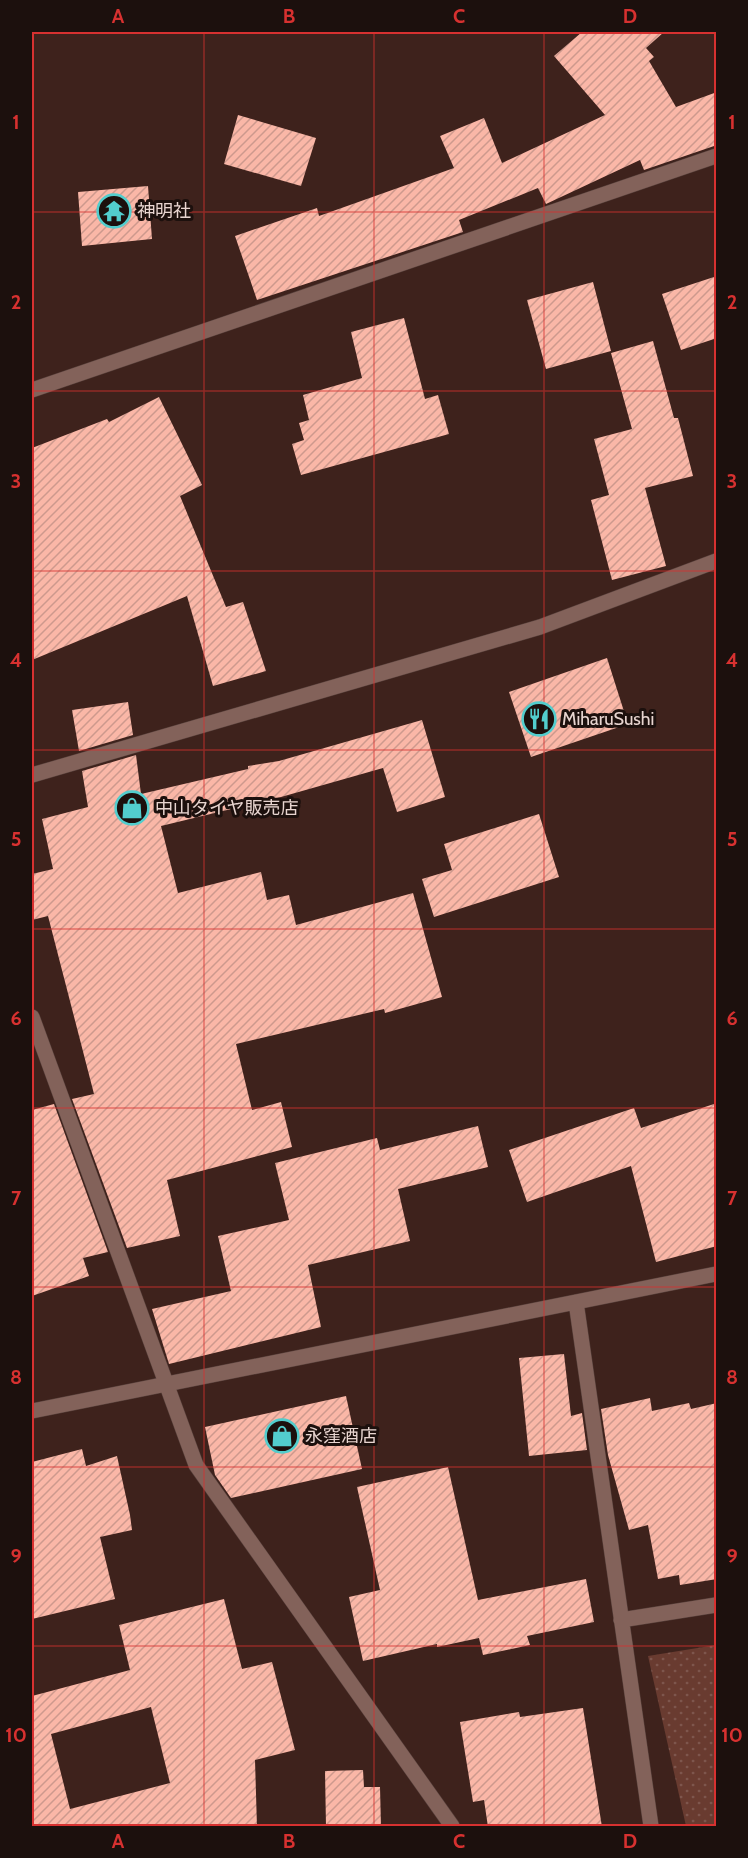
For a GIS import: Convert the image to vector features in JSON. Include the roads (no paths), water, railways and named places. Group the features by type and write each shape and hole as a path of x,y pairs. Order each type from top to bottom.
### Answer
{"street":[{"path":"32,390 717,156"},
{"path":"32,775 540,627 717,561"},
{"path":"32,1017 196,1465 453,1827"},
{"path":"32,1412 717,1274"},
{"path":"576,1302 651,1827"},
{"path":"621,1620 717,1605"}],"place":[{"name":"神明社","path":"114,211"},
{"name":"MiharuSushi","path":"539,719"},
{"name":"中山タイヤ販売店","path":"132,808"},
{"name":"永窪酒店","path":"282,1436"}]}
